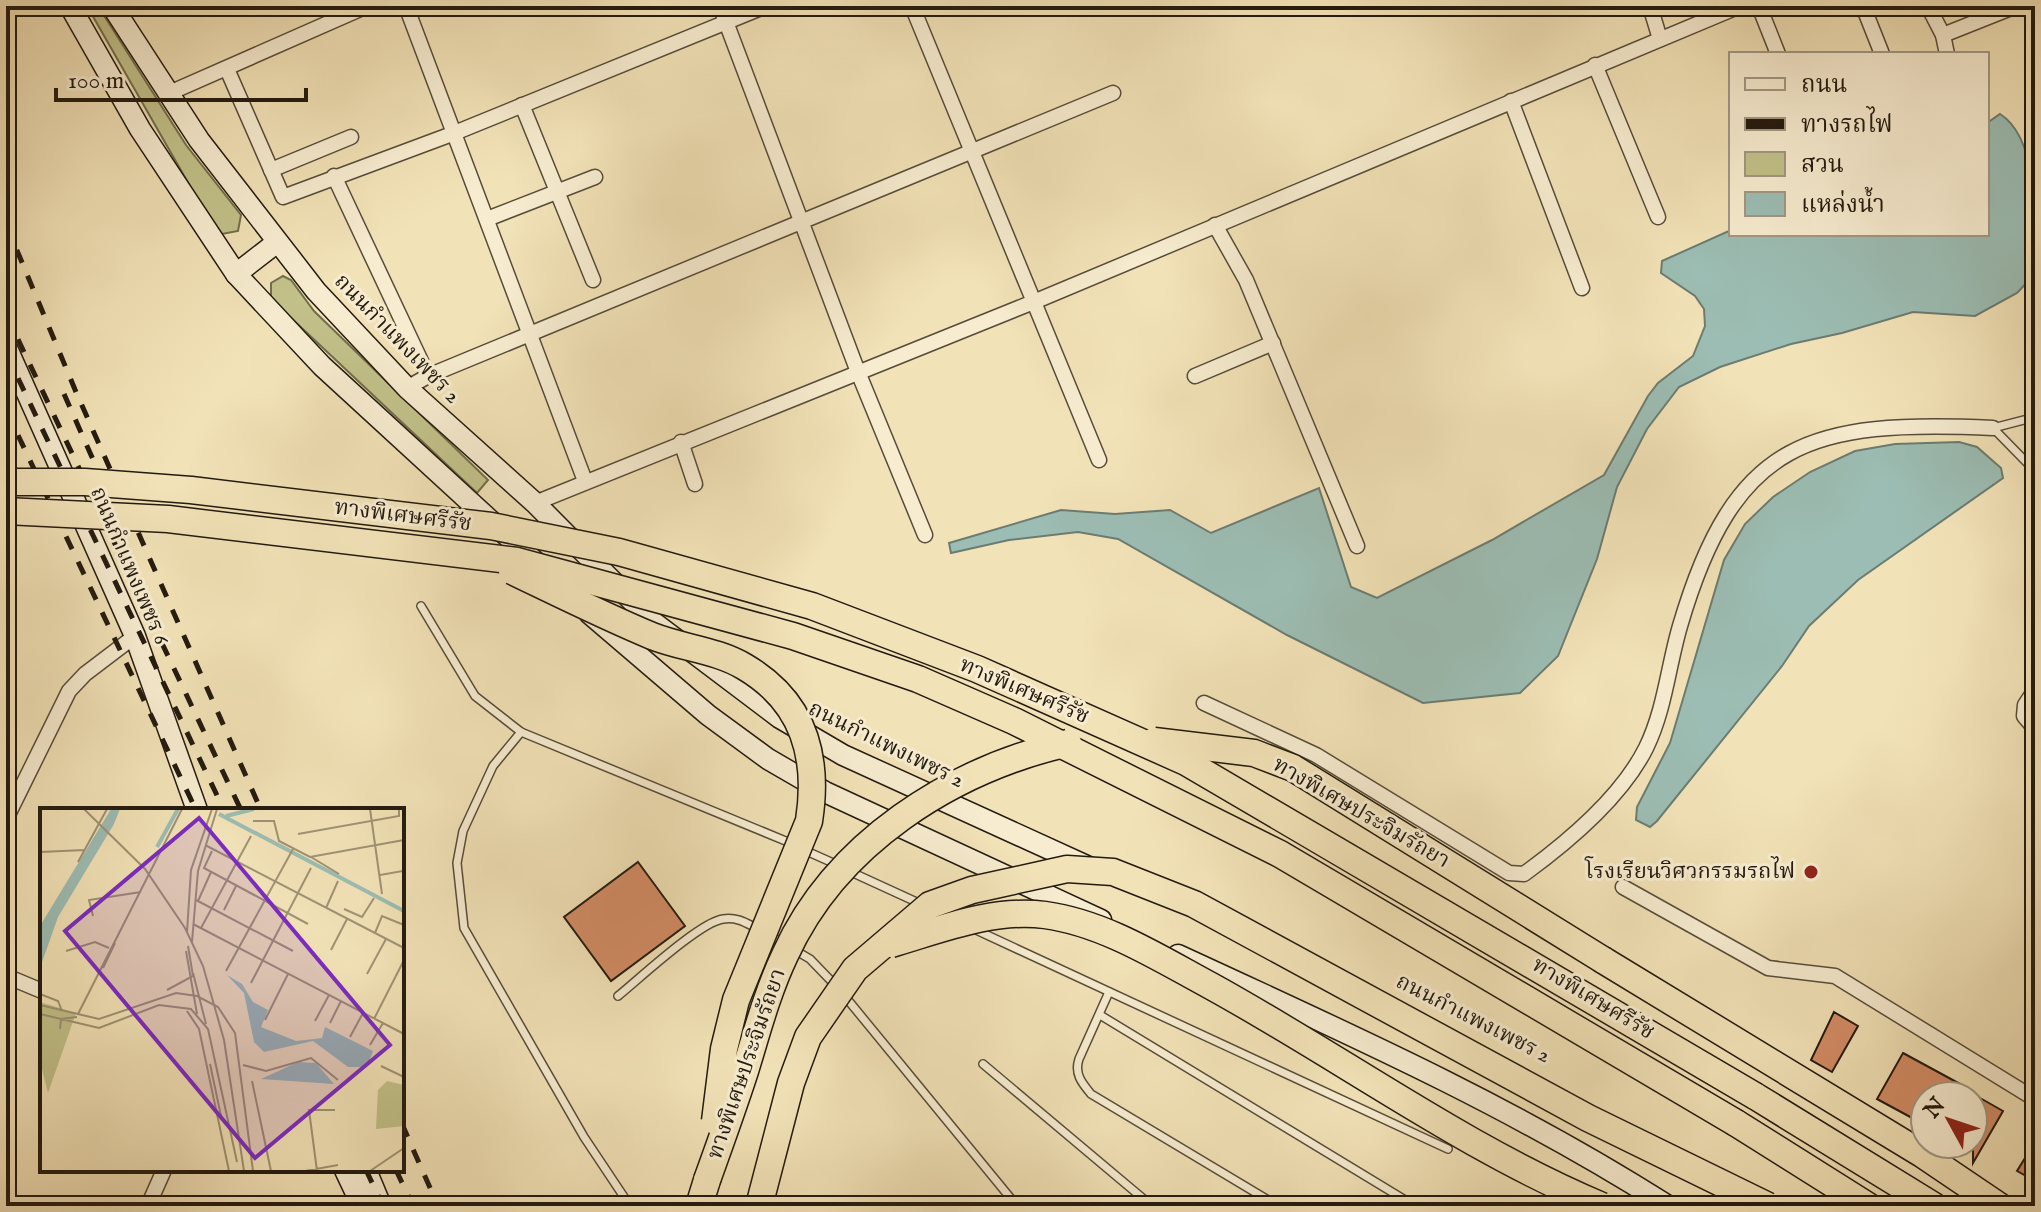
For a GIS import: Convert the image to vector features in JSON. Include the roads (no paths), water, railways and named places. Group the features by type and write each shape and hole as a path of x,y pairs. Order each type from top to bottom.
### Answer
{"highway":[{"name":"ทางพิเศษศรีรัช","path":"6,482 85,482 191,490 491,526 619,552 812,606 977,669 1186,762 1671,1045 1934,1206"},
{"name":"ทางพิเศษศรีรัช","path":"6,511 168,519 354,543 424,547 517,561 793,636 918,679 1014,721 1280,854 1663,1078 1868,1206"},
{"path":"482,557 656,637 746,667 785,702 805,733 811,751 814,791 809,821 736,1000 724,1049 707,1180"},
{"name":"ทางพิเศษประจิมรัถยา","path":"699,1206 762,1010 786,953 820,898 865,846 926,800 1001,761 1082,740 1164,741 1254,753 1293,768 1922,1154 1999,1206"},
{"path":"759,1206 791,1083 808,1037 855,969 930,905 972,890 1067,869 1113,872 1151,885 1205,910 1588,1118 1767,1206"},
{"path":"884,946 974,919 1041,914 1076,921 1195,978 1467,1138 1555,1186 1602,1206"}],"main road":[{"path":"70,6 140,129 236,274 322,366 628,650 768,759 825,792 1409,1061 1590,1156 1668,1206"},
{"name":"ถนนกำแพงเพชร 2","path":"112,6 167,94 276,243 325,301 407,388 535,503 653,622 780,718 843,755 1437,1025 1633,1129 1767,1206"},
{"path":"236,274 276,243"},
{"name":"ถนนกำแพงเพชร 6","path":"6,346 135,636 196,808"},
{"path":"346,1172 362,1206"},
{"path":"367,1172 381,1206"}],"street":[{"path":"167,94 367,6"},
{"path":"406,6 585,481"},
{"path":"720,6 858,372 925,535"},
{"path":"227,69 283,197 452,134 766,6"},
{"path":"912,6 1099,460"},
{"path":"1650,6 1660,39"},
{"path":"535,503 1036,301 1740,6"},
{"path":"1759,6 1777,52"},
{"path":"1863,6 1881,52"},
{"path":"1928,6 1943,35 1947,52"},
{"path":"1943,35 2016,6"},
{"path":"1595,65 1658,217"},
{"path":"407,388 530,333 975,153 1113,93"},
{"path":"1511,101 1582,288"},
{"path":"522,105 593,280"},
{"path":"271,170 351,137"},
{"path":"334,176 428,376"},
{"path":"487,219 595,177"},
{"path":"1215,225 1246,280 1357,546"},
{"path":"1195,376 1273,343"},
{"path":"1204,703 1292,742 1509,873 1524,874 1614,794 1645,750 1661,713 1675,643 1703,558 1723,518 1757,473 1799,446 1847,431 1940,426 1993,428"},
{"path":"681,442 695,484"},
{"path":"6,819 69,691 85,674 135,636"},
{"path":"2035,690 2025,705 2024,716 2035,729"},
{"path":"1623,887 1768,968 1835,976 2035,1099"},
{"path":"6,976 40,990"},
{"path":"148,1206 163,1172"}],"lane":[{"path":"2035,417 1993,428 2035,471"},
{"path":"421,606 475,696 521,732 752,825 935,911"},
{"path":"521,732 493,766 463,831 457,863 464,928 576,1124 630,1206"},
{"path":"949,917 1448,1149"},
{"path":"618,996 688,940 720,919 739,919 823,969 1017,1206"},
{"path":"1109,992 1076,1068 1079,1079 1091,1094 1278,1206"},
{"path":"1100,1015 1415,1206"},
{"path":"983,1064 1152,1206"}],"water":[{"path":"2000,114 2013,126 2023,144 2033,186 2035,274 2017,293 1975,316 1913,312 1791,344 1720,367 1679,387 1647,429 1617,487 1597,559 1558,656 1520,693 1423,703 1287,635 1118,539 1078,532 1009,540 951,553 949,543 1061,510 1115,514 1170,510 1211,533 1319,488 1351,587 1377,598 1492,540 1604,475 1648,396 1658,383 1693,356 1705,326 1704,309 1695,296 1661,273 1662,261 1729,231 1729,236 1989,236 1989,122"},
{"path":"1959,442 1977,447 2001,468 2003,478 1858,580 1809,626 1782,666 1657,821 1650,827 1636,820 1637,807 1670,743 1724,560 1745,524 1773,497 1810,472 1855,451 1895,444"}],"railway":[{"path":"6,224 76,392 260,808"},
{"path":"6,314 240,808"},
{"path":"6,353 223,808"},
{"path":"64,394 103,482"},
{"path":"6,410 195,808"},
{"path":"404,1129 438,1206"},
{"path":"367,1172 383,1206"},
{"path":"397,1172 413,1206"}],"place":[{"name":"โรงเรียนวิศวกรรมรถไฟ","path":"1811,872"}]}
